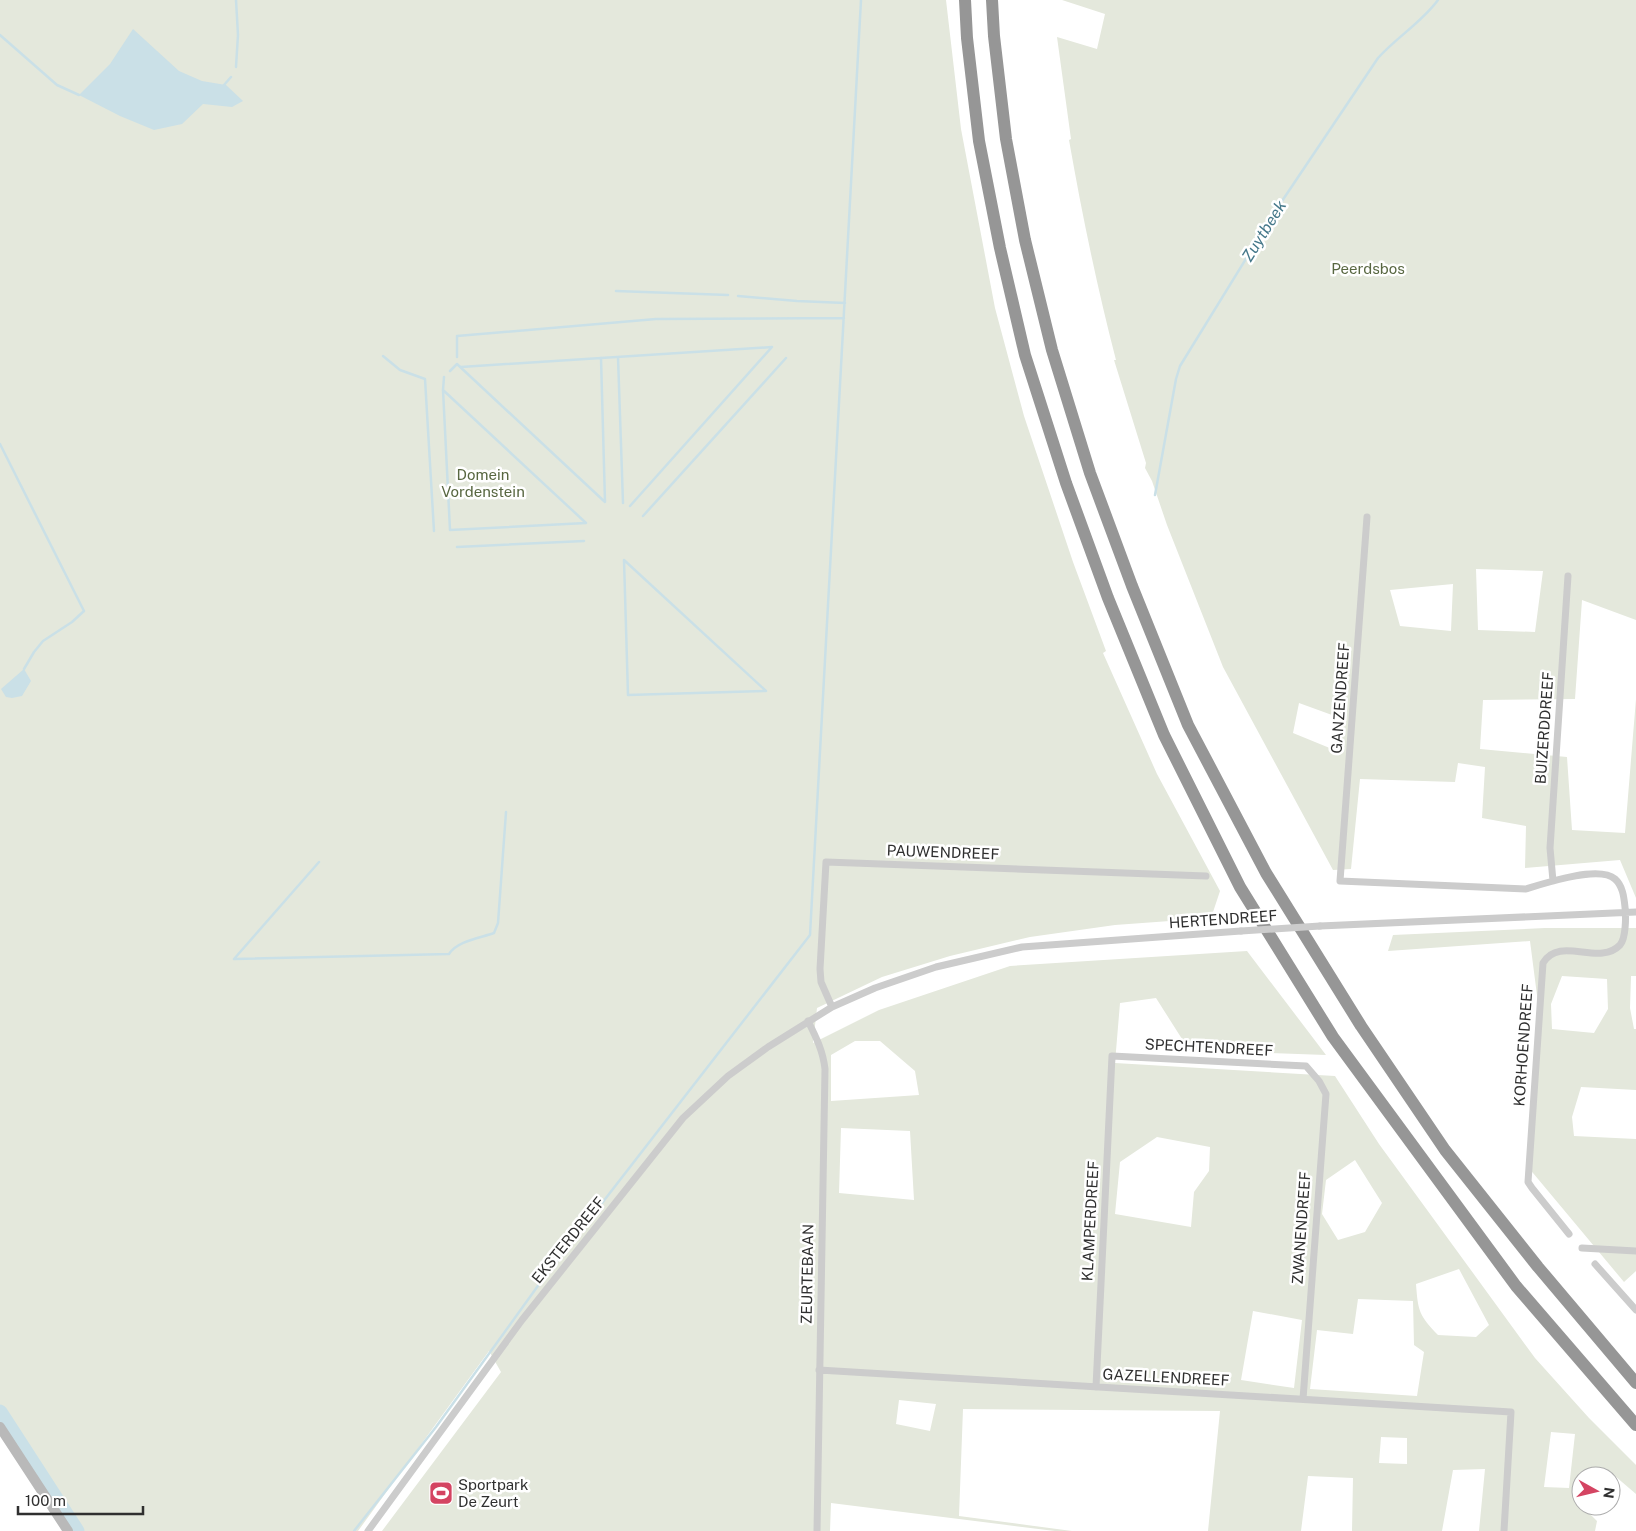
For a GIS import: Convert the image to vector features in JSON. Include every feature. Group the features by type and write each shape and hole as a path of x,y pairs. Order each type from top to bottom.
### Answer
{"highway":[{"path":"965,0 967,38 979,141 1000,248 1025,355 1066,483 1101,580 1164,735 1240,886 1333,1037 1516,1286 1636,1425"},
{"path":"992,0 994,36 1006,139 1025,240 1052,350 1090,473 1132,586 1188,725 1266,873 1361,1026 1445,1150 1538,1267 1636,1382"}],"main road":[{"path":"0,1427 68,1531"}],"street":[{"name":"GANZENDREEF","path":"1367,517 1340,881 1526,889 1553,881"},
{"name":"BUIZERDDREEF","path":"1553,881 1550,848 1568,576"},
{"name":"PAUWENDREEF","path":"832,1007 821,982 820,968 826,862 1206,876"},
{"path":"1553,881 1604,874 1615,879 1623,892 1626,912"},
{"name":"KORHOENDREEF","path":"1569,1234 1528,1182 1543,963 1556,952 1612,952 1622,943 1626,912"},
{"name":"HERTENDREEF","path":"832,1007 875,988 936,967 1022,948 1320,926 1636,912"},
{"name":"EKSTERDREEF","path":"368,1531 522,1320 683,1118 728,1076 768,1047 832,1007"},
{"name":"ZEURTEBAAN","path":"808,1021 819,1043 825,1069 817,1531"},
{"name":"SPECHTENDREEF","path":"1112,1056 1306,1066"},
{"name":"KLAMPERDREEF","path":"1096,1388 1112,1056"},
{"name":"ZWANENDREEF","path":"1303,1399 1326,1094 1319,1081 1306,1066"},
{"path":"1582,1248 1636,1251"},
{"path":"1595,1264 1636,1310"},
{"name":"GAZELLENDREEF","path":"819,1370 1511,1412 1504,1531"}],"green space":[{"name":"Domein Vordenstein","path":"0,0 946,0 961,129 995,308 1024,416 1073,562 1106,651 1103,653 1157,774 1220,891 1211,918 1115,925 1030,937 950,956 882,977 817,1008 813,1043 879,1010 1010,966 1247,951 1326,1055 1189,1050 1156,998 1120,1003 1115,1063 1335,1076 1379,1144 1535,1358 1589,1418 1636,1465 1636,1494 1621,1481 1621,1466 1571,1466 1575,1434 1551,1432 1544,1487 1569,1488 1571,1470 1571,1516 1592,1516 1597,1521 1595,1531 1479,1531 1485,1469 1453,1470 1442,1531 1352,1531 1353,1478 1308,1476 1301,1531 1208,1531 1220,1411 963,1409 959,1516 1072,1531 1055,1531 831,1503 830,1531 382,1531 501,1372 489,1351 358,1531 80,1531 0,1410","holes":["855,1041 880,1041 915,1071 919,1095 831,1101 831,1055","841,1128 910,1131 914,1200 839,1193","1157,1137 1210,1147 1209,1171 1194,1192 1191,1227 1115,1214 1120,1162","1355,1160 1382,1203 1365,1232 1338,1240 1322,1214 1326,1180","1459,1269 1489,1325 1476,1337 1438,1335 1423,1317 1419,1307 1416,1284","1358,1299 1413,1301 1414,1345 1424,1352 1417,1396 1310,1389 1317,1330 1353,1334","1253,1311 1302,1320 1294,1388 1241,1380","899,1400 936,1404 930,1431 896,1424","1381,1437 1407,1438 1407,1464 1379,1463"]},
{"name":"Peerdsbos","path":"1062,0 1636,0 1636,620 1582,600 1575,699 1483,700 1480,749 1567,757 1572,830 1625,833 1636,699 1636,898 1620,860 1525,868 1526,826 1482,818 1485,767 1458,763 1455,782 1360,779 1351,869 1333,870 1223,667 1167,525 1152,481 1145,468 1146,463 1114,360 1116,360 1090,250 1069,140 1071,139 1057,37 1097,49 1105,14","holes":["1476,569 1543,571 1535,632 1478,630","1453,584 1451,631 1400,626 1390,590","1299,703 1343,719 1337,751 1293,733"]},
{"path":"1545,928 1636,928 1636,976 1631,976 1630,1008 1634,1029 1636,1029 1636,1090 1581,1087 1572,1117 1574,1136 1636,1139 1636,1271 1624,1282 1528,1167 1538,1003 1530,941 1388,951 1393,935","holes":["1562,976 1607,979 1608,1009 1594,1033 1552,1029 1551,1004"]}],"water":[{"path":"133,29 179,71 202,81 226,85 243,101 232,107 203,104 182,124 154,130 120,116 79,95 110,64"},
{"path":"24,669 31,681 22,696 6,697 1,689"}],"waterway":[{"path":"236,0 238,35 236,67"},
{"path":"354,1531 436,1427 540,1283 810,935 861,0"},
{"name":"Zuytbeek","path":"1155,495 1180,366 1276,210 1378,58 1425,15 1438,0"},
{"path":"0,35 57,85 79,95"},
{"path":"224,85 231,77"},
{"path":"616,291 728,295"},
{"path":"738,296 845,303"},
{"path":"457,357 457,336 656,319 844,318"},
{"path":"461,367 772,347"},
{"path":"630,506 772,347"},
{"path":"383,356 400,370 425,379 434,531"},
{"path":"618,357 623,503"},
{"path":"450,371 457,364 605,502 601,358"},
{"path":"643,516 786,358"},
{"path":"443,390 586,523 450,530 443,390 444,377"},
{"path":"0,444 84,611 72,622 43,641 24,669"},
{"path":"457,547 584,541"},
{"path":"624,560 766,691 628,695 624,560"},
{"path":"319,862 234,959 449,954 463,943 494,933 498,923 506,812"},
{"path":"0,1412 77,1531"}],"place":[{"name":"Sportpark De Zeurt","path":"441,1493"}]}
